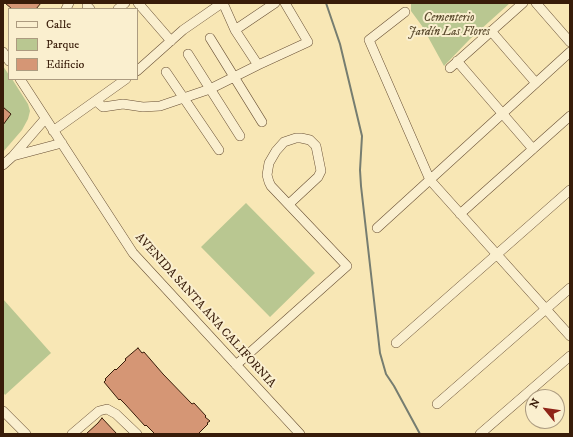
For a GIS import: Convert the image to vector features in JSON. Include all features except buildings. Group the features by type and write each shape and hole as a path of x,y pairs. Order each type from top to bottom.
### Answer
{"street":[{"path":"138,3 171,41"},
{"path":"138,68 193,22 223,3 235,30 258,65"},
{"path":"235,30 276,3"},
{"path":"96,101 103,107 124,104 152,107 160,106 210,89 308,42 285,3"},
{"path":"450,68 523,3"},
{"path":"536,3 570,42"},
{"path":"405,12 369,40 430,180 570,336"},
{"path":"491,31 536,83"},
{"path":"210,38 262,122"},
{"path":"377,228 570,52"},
{"path":"188,54 240,136"},
{"path":"457,61 533,149"},
{"path":"166,72 219,150"},
{"name":"AVENIDA SANTA ANA CALIFORNIA","path":"21,80 133,253 300,434"},
{"path":"54,131 125,80"},
{"path":"460,214 570,116"},
{"path":"3,165 13,156 45,119"},
{"path":"236,365 347,266 289,204 269,182 269,163 276,151 284,142 296,138 310,140 316,146 321,171 318,177 289,204"},
{"path":"13,156 62,143"},
{"path":"396,343 570,190"},
{"path":"437,404 570,288"},
{"path":"480,434 570,356"},
{"path":"72,434 99,411 107,409 116,414 137,434"},
{"path":"3,411 23,433"}],"green space":[{"name":"Cementerio Jardín Las Flores","path":"411,3 510,3 470,39 444,66 422,26 411,11"},
{"path":"3,66 8,74 8,80 13,80 28,104 30,111 28,119 22,130 3,152"},
{"path":"246,203 315,273 270,317 201,247"},
{"path":"3,299 51,353 5,395 3,392"}],"waterway":[{"path":"326,3 340,44 362,136 360,170 361,186 380,353 386,374 420,434"}]}
